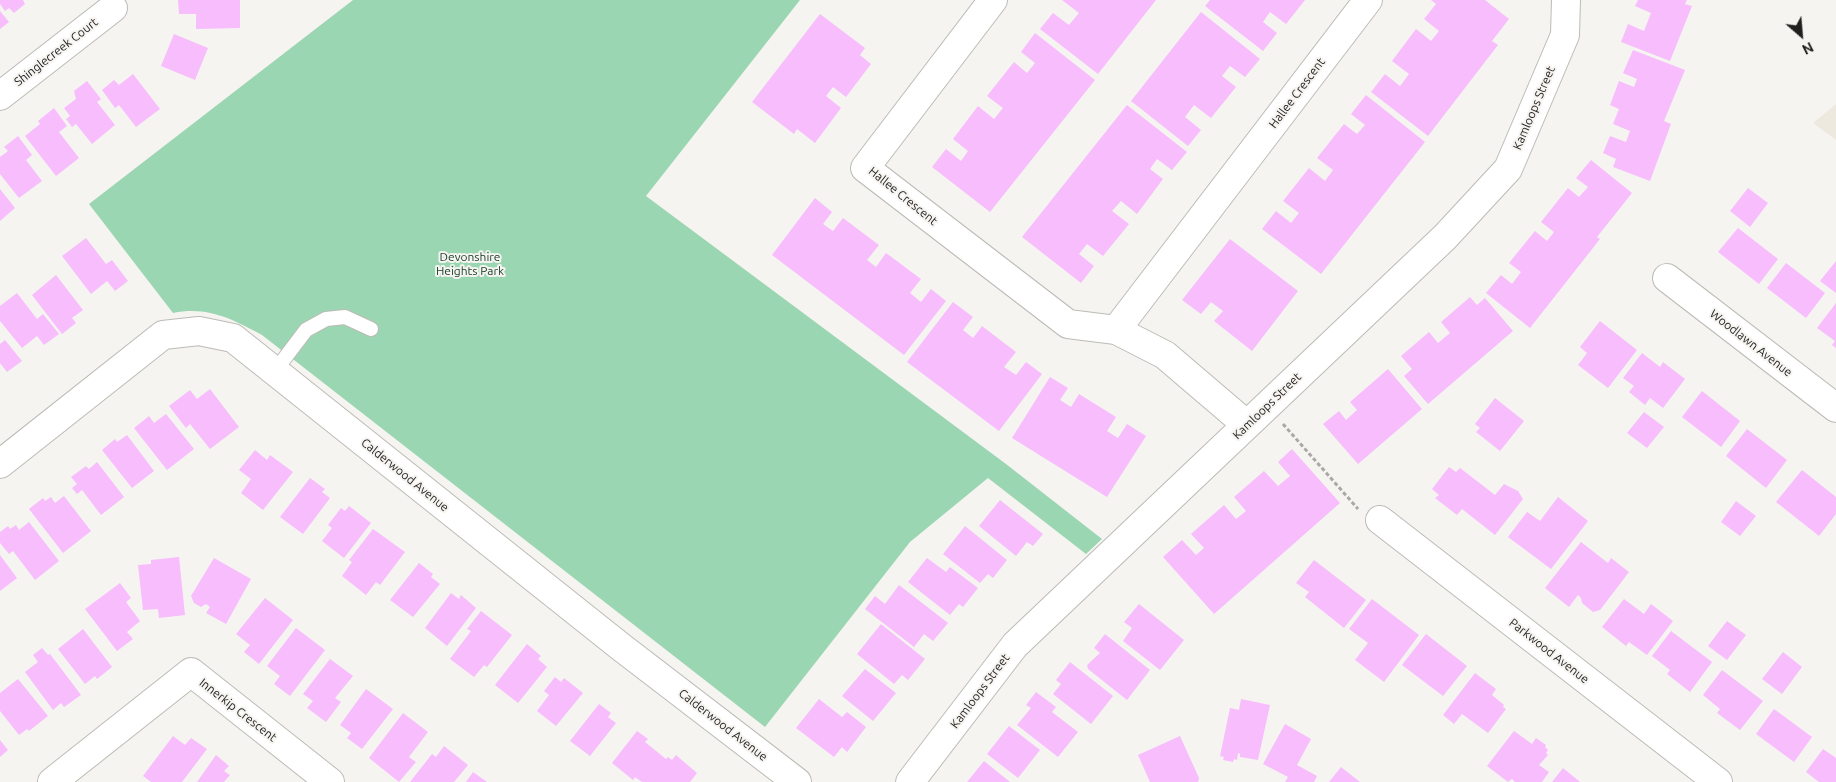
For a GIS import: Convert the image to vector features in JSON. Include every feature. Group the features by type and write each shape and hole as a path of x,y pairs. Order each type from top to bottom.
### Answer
{"street":[{"name":"Hallee Crescent","path":"993,0 865,168 1068,324 1116,330 1165,355 1247,425"},
{"name":"Hallee Crescent","path":"1116,330 1368,0"},
{"name":"Kamloops Street","path":"910,782 1015,645 1445,238 1508,170 1565,35 1566,0"},
{"name":"Shinglecreek Court","path":"0,96 113,8"},
{"name":"Woodlawn Avenue","path":"1667,278 1836,408"},
{"name":"Calderwood Avenue","path":"0,464 163,335 199,331 233,338 621,647 797,782"},
{"name":"Parkwood Avenue","path":"1372,518 1718,782"},
{"name":"Innerkip Crescent","path":"52,782 191,672 330,782"}],"lane":[{"path":"275,371 306,330 326,319 346,317 371,329"}],"path":[{"path":"1283,424 1372,518"}],"shaded area":[{"path":"1836,104 1836,140 1813,123"}],"green space":[{"name":"Devonshire Heights Park","path":"353,0 800,0 646,196 1006,464 1102,539 1086,554 988,478 910,542 765,727 262,335 219,315 197,311 173,313 89,204"}],"building":[{"path":"0,0 23,0 25,4 14,13 9,8 5,11 0,4"},
{"path":"178,0 240,0 240,28 196,29 196,14 179,14"},
{"path":"1062,0 1156,0 1098,74 1040,29 1053,13 1069,25 1079,13"},
{"path":"1210,0 1305,0 1286,24 1270,12 1263,22 1277,33 1263,51 1205,6"},
{"path":"1431,0 1485,0 1509,19 1492,41 1498,45 1428,136 1371,92 1385,74 1400,86 1409,74 1392,61 1416,29 1431,41 1439,31 1424,19 1436,4"},
{"path":"1638,0 1687,0 1685,4 1692,6 1670,61 1621,42 1628,24 1644,31 1651,13 1635,6"},
{"path":"0,11 9,22 0,29"},
{"path":"1201,12 1260,59 1245,77 1230,66 1222,76 1236,87 1211,118 1194,105 1185,117 1201,130 1188,146 1131,101"},
{"path":"820,14 865,48 860,55 871,64 846,97 833,87 826,96 841,108 815,143 797,129 794,134 752,102"},
{"path":"1035,33 1095,80 990,212 932,167 946,149 961,161 968,151 953,139 978,106 994,119 1003,108 987,96 1014,62 1027,73 1035,63 1021,52"},
{"path":"174,34 208,48 195,80 161,66"},
{"path":"1633,50 1685,70 1664,121 1671,124 1650,181 1613,167 1616,159 1603,153 1610,136 1626,142 1630,131 1613,124 1619,109 1610,105 1619,81 1634,87 1637,79 1623,73"},
{"path":"133,74 160,109 136,127 119,105 115,108 102,90 114,80 119,85"},
{"path":"87,81 101,99 97,102 115,125 92,144 76,124 72,127 66,119 70,116 64,108 76,99 74,91"},
{"path":"1366,95 1425,142 1321,274 1262,229 1276,211 1291,223 1299,213 1283,201 1309,168 1325,181 1333,170 1317,158 1344,124 1357,134 1365,125 1351,114"},
{"path":"1127,105 1187,152 1172,170 1157,159 1150,169 1163,179 1137,214 1121,201 1112,211 1129,224 1103,256 1087,244 1079,254 1094,266 1081,283 1022,237"},
{"path":"54,108 67,126 59,132 79,158 56,176 25,136 40,124 38,121"},
{"path":"18,136 32,155 26,160 42,181 19,198 0,174 0,157 8,151 4,147"},
{"path":"1591,160 1632,193 1597,237 1600,239 1530,328 1486,293 1501,275 1512,284 1521,272 1509,263 1535,231 1547,241 1554,232 1541,222 1568,188 1579,197 1588,187 1576,178"},
{"path":"1748,188 1768,203 1750,227 1730,211"},
{"path":"0,189 15,208 0,221"},
{"path":"815,198 832,212 823,224 833,231 843,218 879,245 867,260 876,267 886,253 921,279 910,293 921,302 931,289 946,301 904,355 772,255"},
{"path":"1738,228 1778,259 1759,284 1718,252"},
{"path":"86,238 106,264 112,260 128,281 115,291 107,281 91,294 62,256"},
{"path":"1230,239 1298,291 1252,351 1214,321 1223,311 1211,302 1201,314 1182,300"},
{"path":"1836,261 1836,293 1820,281"},
{"path":"1786,263 1825,293 1806,318 1767,288"},
{"path":"56,275 83,310 72,318 76,323 62,334 32,295"},
{"path":"17,293 37,319 43,314 59,334 44,345 37,336 22,348 0,321 0,306"},
{"path":"1470,297 1477,305 1485,298 1513,331 1428,404 1404,376 1412,369 1401,356 1429,332 1438,343 1450,333 1441,322"},
{"path":"953,302 973,317 963,330 973,338 982,326 1016,352 1004,367 1016,375 1026,362 1042,374 999,431 907,362"},
{"path":"1836,303 1836,348 1832,345 1835,341 1817,328"},
{"path":"1600,321 1637,350 1608,388 1578,365 1587,353 1580,347"},
{"path":"5,340 22,361 7,372 0,363 0,344"},
{"path":"1642,353 1660,367 1663,362 1685,379 1663,408 1650,398 1645,405 1629,392 1634,386 1623,378"},
{"path":"1388,369 1422,409 1358,464 1323,424 1339,411 1346,420 1357,410 1350,402"},
{"path":"1050,377 1068,388 1060,400 1071,407 1079,394 1116,417 1107,431 1118,438 1127,424 1146,436 1107,497 1012,438"},
{"path":"210,389 239,427 210,449 190,424 186,428 169,406 190,390 197,399"},
{"path":"1702,391 1740,421 1721,447 1682,417"},
{"path":"1495,398 1524,421 1500,451 1476,432 1480,428 1475,424"},
{"path":"1644,412 1664,427 1647,448 1627,433"},
{"path":"166,414 194,449 167,470 134,428 149,416 154,423"},
{"path":"1747,429 1787,460 1766,488 1726,456"},
{"path":"127,435 154,471 132,488 102,450 115,439 117,442"},
{"path":"1292,449 1340,503 1214,614 1163,557 1182,540 1196,555 1204,548 1191,534 1224,505 1236,519 1246,511 1234,497 1264,471 1278,486 1290,476 1278,462"},
{"path":"255,450 267,460 270,455 293,472 263,510 241,493 251,479 239,470"},
{"path":"97,462 124,497 101,515 82,490 77,494 72,488 77,484 71,477 86,466 89,469"},
{"path":"1449,467 1456,472 1460,468 1495,495 1504,484 1518,491 1523,499 1495,535 1462,509 1457,515 1435,498 1439,495 1432,489"},
{"path":"1802,470 1836,497 1836,514 1819,536 1776,502"},
{"path":"310,478 325,489 322,492 330,498 303,534 280,517"},
{"path":"64,496 91,531 63,553 29,509 43,498 45,501 51,497 55,503"},
{"path":"1558,497 1588,521 1551,569 1508,537 1527,512 1540,521"},
{"path":"1000,500 1043,534 1033,546 1027,542 1016,556 979,526"},
{"path":"1736,501 1756,516 1740,536 1721,522"},
{"path":"349,506 371,523 344,558 322,541 332,528 328,525 341,508 345,511"},
{"path":"29,522 59,561 35,580 13,551 9,554 0,543 0,532 8,526 10,529 16,525 19,530"},
{"path":"965,526 1007,560 993,578 988,574 980,583 943,554"},
{"path":"373,529 405,552 380,585 376,582 366,595 342,576 352,562 349,560"},
{"path":"1581,542 1608,563 1611,558 1629,572 1600,610 1593,612 1582,603 1578,595 1569,607 1545,588"},
{"path":"0,555 17,578 0,591"},
{"path":"179,557 185,615 159,618 158,609 143,610 138,565 151,564 151,560"},
{"path":"214,558 251,579 226,624 206,613 210,607 206,604 201,607 194,603 191,596"},
{"path":"927,558 946,572 950,567 978,588 963,607 959,604 950,615 908,582"},
{"path":"1314,560 1366,600 1344,628 1305,597 1309,592 1296,583"},
{"path":"419,563 433,574 431,577 440,584 413,617 390,600"},
{"path":"120,583 131,598 126,602 140,621 127,632 133,639 117,651 85,609"},
{"path":"899,585 948,623 933,641 924,634 914,647 865,609 875,596 885,604"},
{"path":"451,593 459,599 461,595 476,608 447,646 425,628"},
{"path":"265,598 293,620 259,664 244,652 250,645 236,634"},
{"path":"1372,599 1419,635 1384,682 1355,660 1368,643 1349,629"},
{"path":"1624,599 1644,614 1651,604 1673,621 1647,655 1629,642 1626,646 1602,627"},
{"path":"1139,604 1184,640 1160,670 1123,641 1132,628 1124,622"},
{"path":"481,611 512,635 487,667 484,665 474,677 450,659 471,631 467,629"},
{"path":"1727,621 1746,635 1727,660 1708,646"},
{"path":"881,624 925,659 908,680 902,675 894,684 857,654"},
{"path":"296,628 325,650 290,696 274,684 280,676 267,666"},
{"path":"83,629 112,667 97,679 95,676 85,684 58,649"},
{"path":"1671,631 1712,662 1690,692 1667,674 1670,670 1652,656"},
{"path":"1105,634 1150,670 1127,700 1088,669 1087,665 1100,653 1094,648"},
{"path":"1426,634 1467,666 1443,696 1402,665"},
{"path":"527,644 541,656 538,659 547,667 518,703 495,685"},
{"path":"42,648 48,655 50,654 81,695 64,707 61,703 53,710 25,672 38,662 33,655"},
{"path":"1783,652 1802,667 1782,694 1762,679"},
{"path":"330,659 353,676 335,698 341,702 326,722 307,708 313,701 303,694"},
{"path":"1070,662 1113,696 1091,724 1053,694 1061,684 1056,680"},
{"path":"865,669 896,693 873,721 842,696"},
{"path":"1722,670 1763,701 1740,730 1717,713 1720,709 1703,695"},
{"path":"1475,673 1496,689 1492,695 1506,709 1488,733 1462,714 1454,724 1443,715"},
{"path":"555,677 561,682 564,678 583,693 556,726 537,711 549,695 544,691"},
{"path":"18,679 48,716 29,731 27,729 19,735 0,711 0,693"},
{"path":"366,689 393,709 362,749 347,738 351,733 340,725"},
{"path":"1036,692 1056,707 1052,712 1078,732 1058,757 1017,725 1031,708 1026,705"},
{"path":"819,699 842,717 847,712 866,727 847,752 842,747 834,757 796,728"},
{"path":"1241,699 1270,705 1258,760 1240,757 1238,753 1237,760 1234,759 1233,762 1223,760 1224,757 1220,756 1230,708 1239,710"},
{"path":"599,704 611,713 608,717 616,723 590,756 570,741"},
{"path":"1774,709 1812,737 1794,762 1756,734"},
{"path":"403,713 428,732 409,757 416,762 399,782 369,758"},
{"path":"1285,724 1311,739 1297,765 1317,776 1314,782 1285,782 1288,777 1263,764"},
{"path":"1009,726 1040,750 1018,778 987,754"},
{"path":"637,731 648,739 645,742 666,759 668,757 672,760 676,755 697,773 690,782 642,782 635,777 633,780 612,763"},
{"path":"1514,731 1532,744 1536,738 1546,745 1545,747 1548,750 1546,753 1548,755 1539,765 1549,772 1542,782 1515,782 1512,779 1508,782 1487,766"},
{"path":"173,736 185,745 191,738 207,749 182,782 151,782 143,776"},
{"path":"1180,736 1199,778 1198,782 1150,782 1138,755"},
{"path":"0,740 8,750 0,757"},
{"path":"444,746 468,765 454,782 410,782 432,754 436,757"},
{"path":"1823,749 1836,758 1836,782 1819,782 1806,772"},
{"path":"216,755 229,766 224,771 230,775 224,782 197,782"},
{"path":"984,761 1010,782 967,782"},
{"path":"1341,767 1360,782 1329,782"},
{"path":"1563,768 1580,782 1552,782"},
{"path":"473,772 487,782 466,782"}]}
